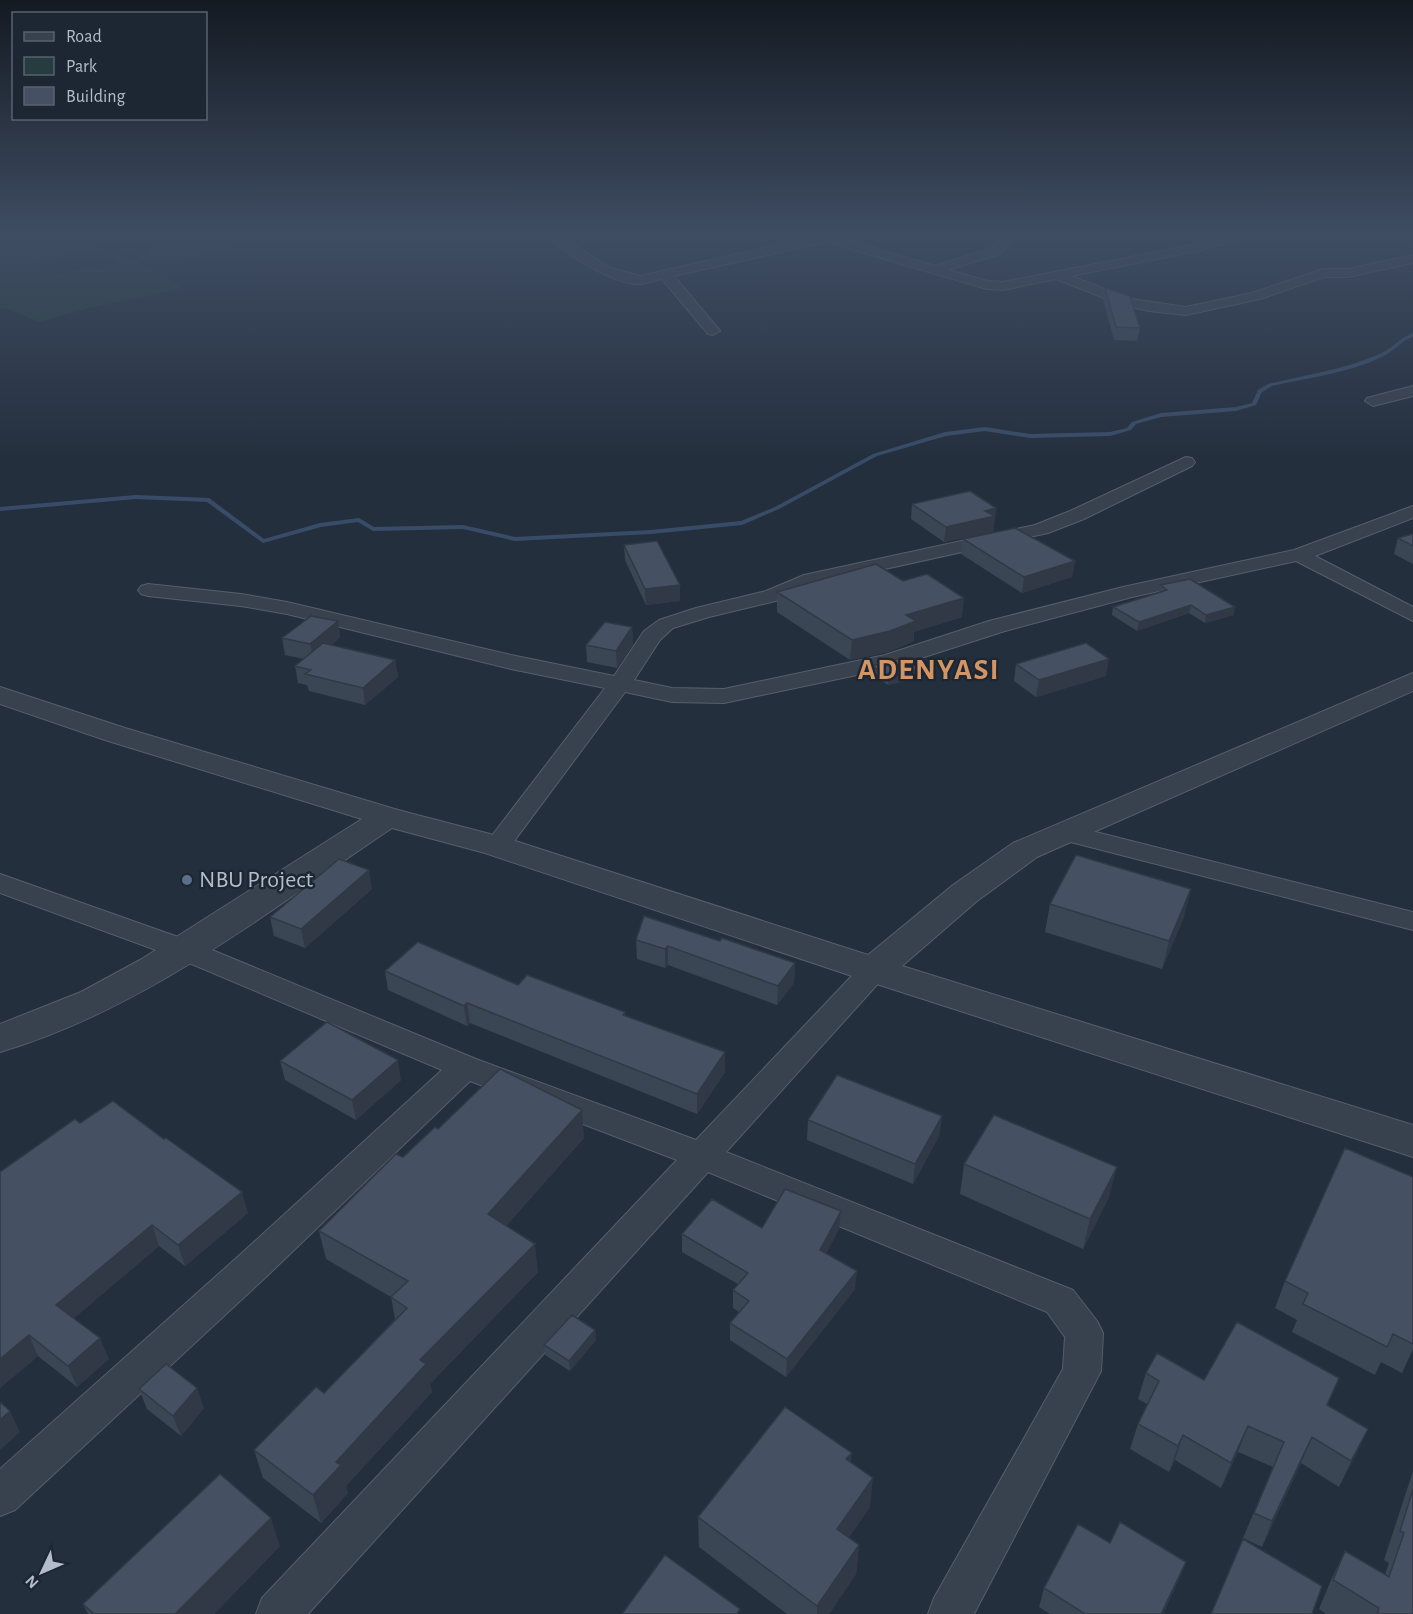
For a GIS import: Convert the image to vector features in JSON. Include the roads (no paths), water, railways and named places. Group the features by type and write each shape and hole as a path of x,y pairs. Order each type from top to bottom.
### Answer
{"street":[{"path":"695,309 713,331"},
{"path":"1170,309 1194,309"},
{"path":"1373,401 1413,391"},
{"path":"497,846 620,684 652,636 666,624 703,612 773,596 811,579 1041,529 1077,515 1186,462"},
{"path":"148,590 240,600 287,608 510,662 672,695 724,696 890,661 997,626 1108,597 1299,555 1413,512"},
{"path":"1299,555 1413,615"},
{"path":"278,1614 700,1155 874,970 965,893 1025,850 1413,681"},
{"path":"0,695 115,734 387,818 497,846 874,970 1413,1141"},
{"path":"0,1038 29,1030 87,1006 185,950 387,818"},
{"path":"1064,832 1413,921"},
{"path":"0,884 185,950 465,1067 700,1155 1060,1301 1084,1333 1082,1371 950,1614"},
{"path":"0,1496 255,1264 465,1067"}],"waterway":[{"path":"0,509 136,497 209,500 263,541 320,525 359,520 373,529 463,527 515,539 651,532 742,523 777,508 875,455 945,434 985,429 1030,436 1110,434 1129,429 1134,423 1161,415 1236,409 1254,404 1260,391 1270,385 1365,362 1387,352 1403,339 1413,335"}],"place":[{"name":"NBU Project","path":"187,880"}],"district":[{"name":"ADENYASI","path":"929,670"}]}
